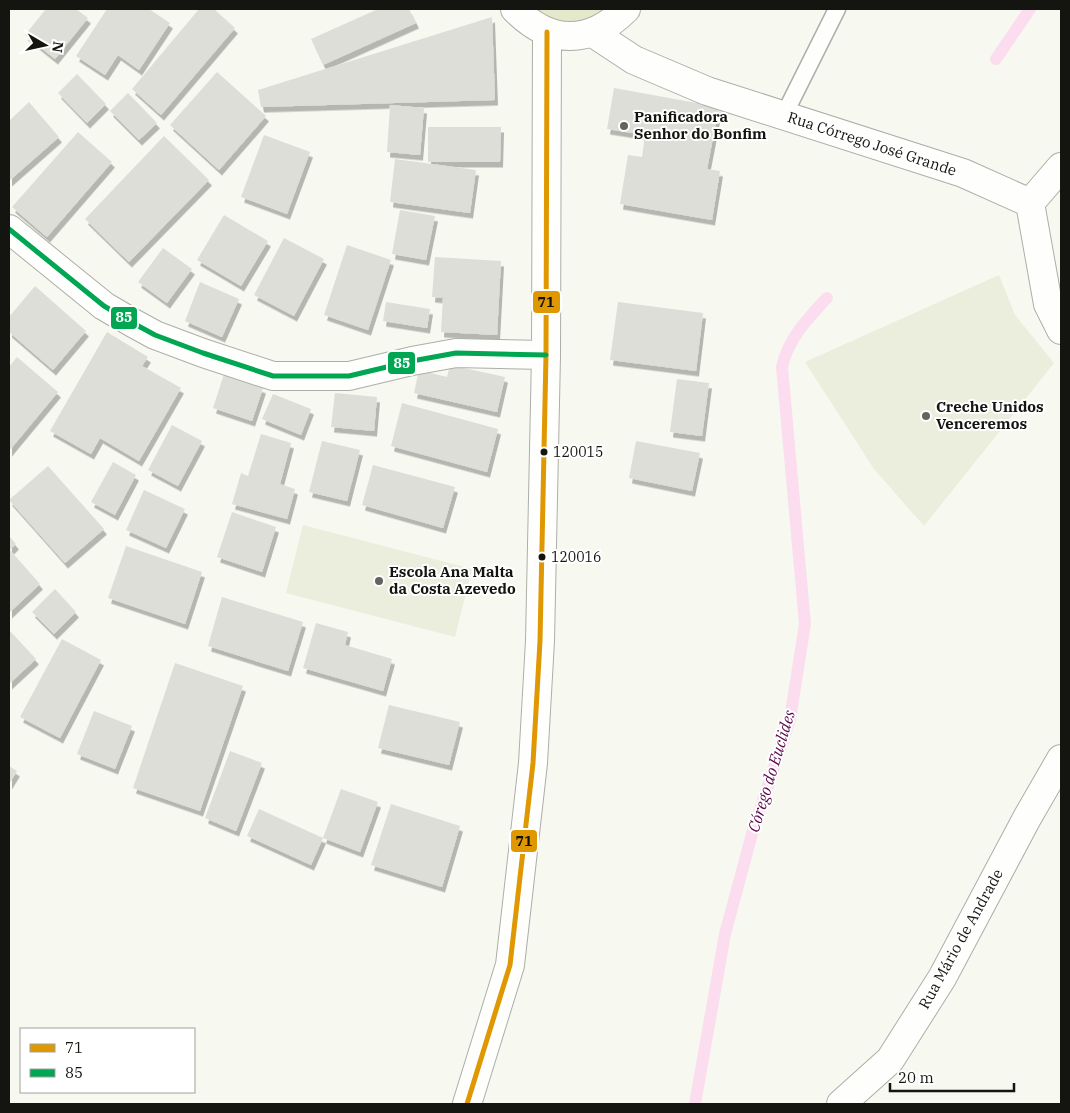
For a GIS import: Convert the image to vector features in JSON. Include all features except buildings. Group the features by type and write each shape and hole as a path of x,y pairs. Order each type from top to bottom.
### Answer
{"street":[{"path":"515,9 528,22 547,32 570,37 593,33 613,22 626,9"},
{"path":"467,1104 510,965 528,816 540,641 546,355 547,32"},
{"name":"Rua Córrego José Grande","path":"593,33 634,60 707,92 963,173 1030,203"},
{"path":"1061,167 1030,203 1048,304 1061,330"},
{"path":"9,229 104,306 133,324 171,341 247,369 273,376 349,376 456,353 546,355"},
{"name":"Rua Mário de Andrade","path":"842,1104 890,1060 942,978 1061,758"}],"lane":[{"path":"784,115 837,9"}],"shaded area":[{"name":"Creche Unidos Venceremos","path":"999,275 1015,315 1054,363 924,526 874,469 805,362"},
{"name":"Escola Ana Malta da Costa Azevedo","path":"303,525 472,569 455,637 286,593"}],"green space":[{"path":"536,9 613,9 582,26 548,19"}],"waterway":[{"name":"Córego do Euclides","path":"996,59 1030,9"},
{"name":"Córego do Euclides","path":"695,1104 725,934 752,834 790,719 805,624 782,367 794,338 806,321 827,298"}],"transit line":[{"name":"71","path":"467,1104 510,965 533,763 540,641 546,355 547,32"},
{"name":"85","path":"9,229 104,306 133,323 155,335 273,376 349,376 456,353 546,355"}],"place":[{"name":"Panificadora Senhor do Bonfim","path":"624,126"},
{"name":"Creche Unidos Venceremos","path":"926,416"},
{"name":"120015","path":"544,452"},
{"name":"120016","path":"542,557"},
{"name":"Escola Ana Malta da Costa Azevedo","path":"379,581"}]}
